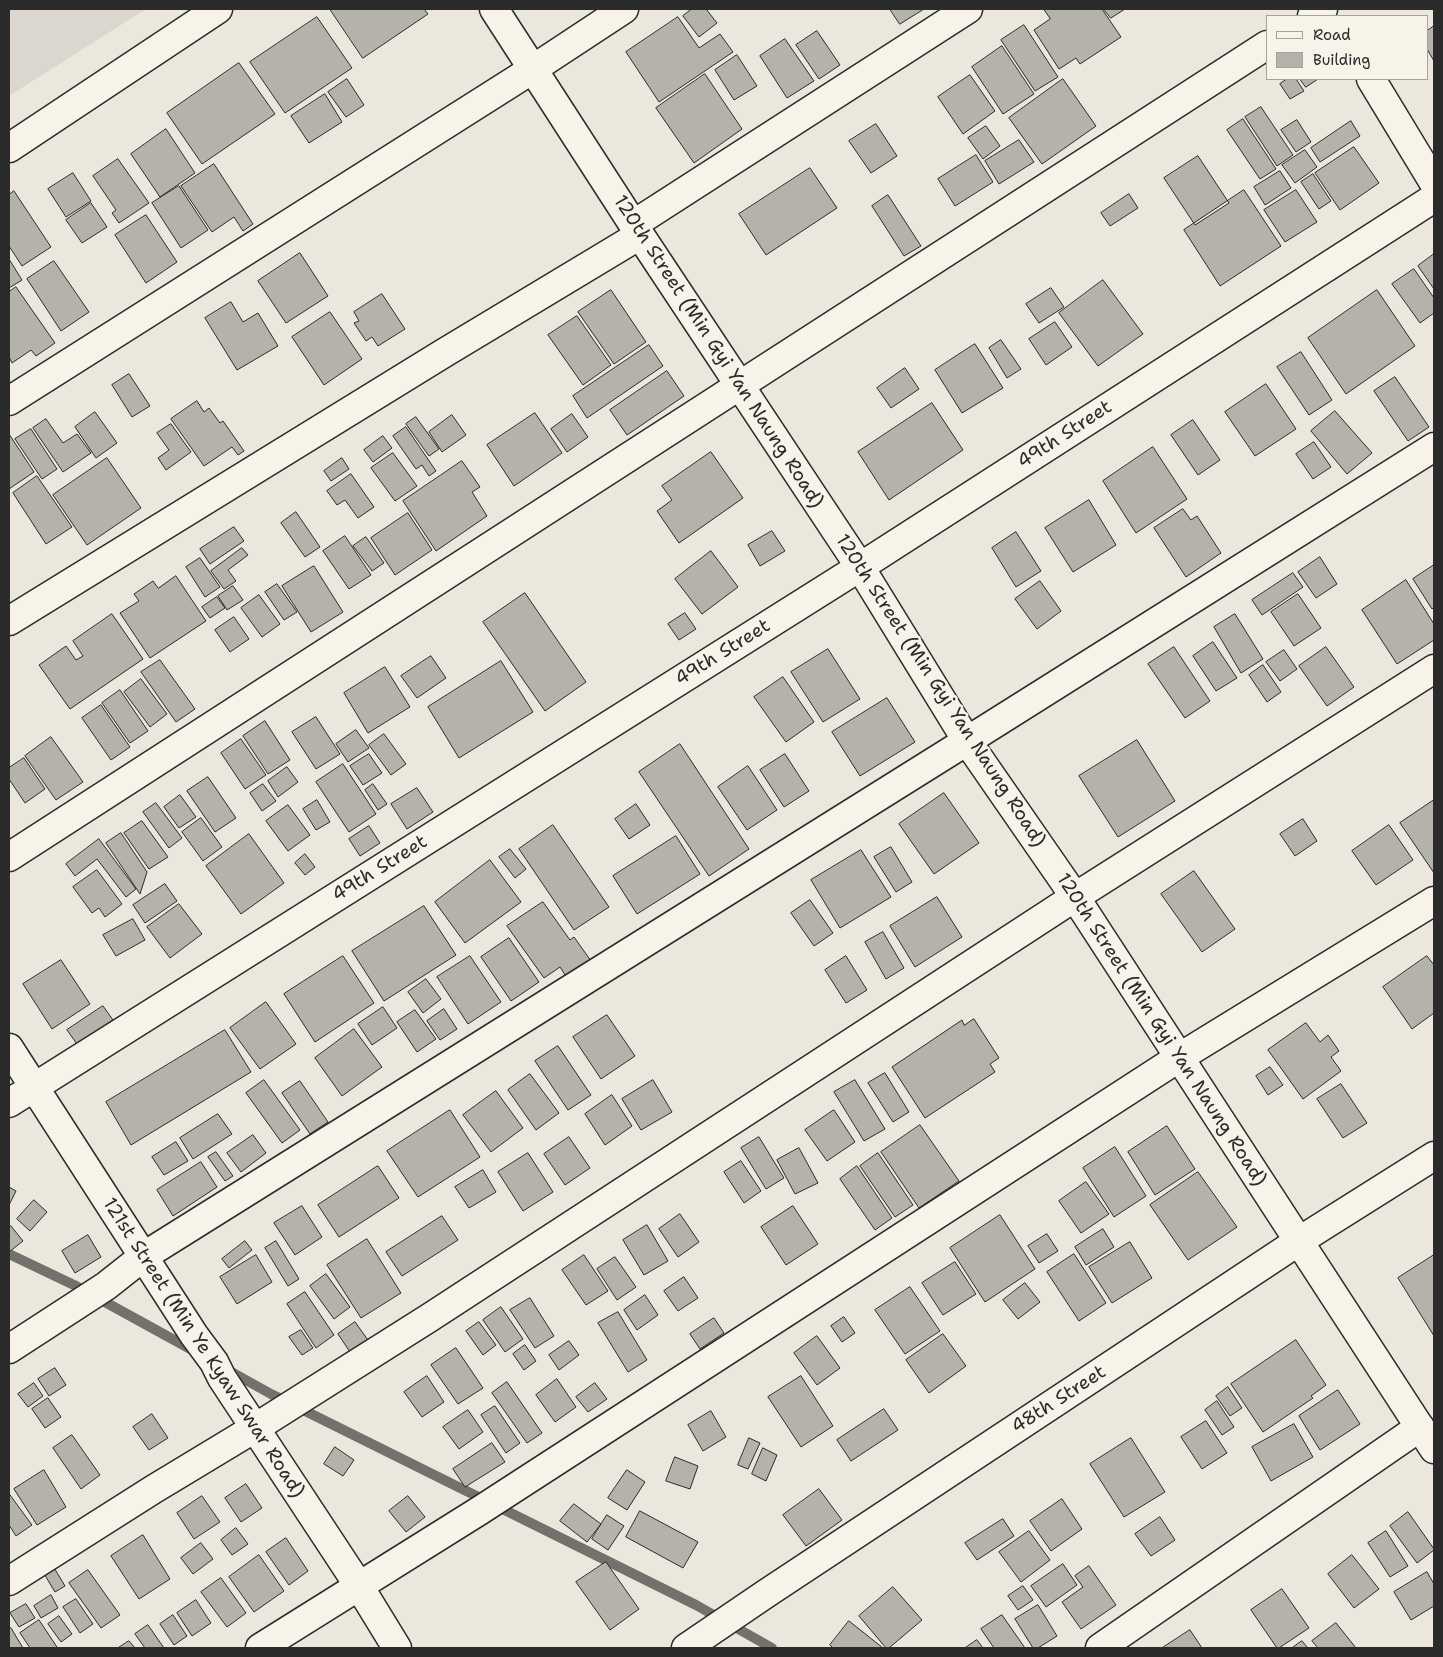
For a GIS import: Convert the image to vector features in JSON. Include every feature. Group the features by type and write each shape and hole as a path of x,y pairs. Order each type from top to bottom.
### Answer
{"street":[{"path":"9,148 218,9"},
{"name":"120th Street (Min Gyi Yan Naung Road)","path":"494,9 739,386 860,567 967,741 1075,897 1430,1442"},
{"path":"9,401 533,69 624,9"},
{"path":"9,621 444,353 637,229 968,9"},
{"path":"9,857 1266,46"},
{"path":"1372,80 1434,183"},
{"name":"49th Street","path":"9,1103 860,567 1434,198"},
{"path":"9,1349 106,1286 144,1256 1434,447"},
{"path":"9,1581 429,1318 1075,897 1434,669"},
{"path":"260,1648 515,1488 1180,1057 1434,901"},
{"name":"121st Street (Min Ye Kyaw Swar Road)","path":"9,1048 194,1335 214,1362 266,1421 359,1586 397,1648"},
{"name":"48th Street","path":"696,1642 1299,1241 1434,1156"},
{"path":"1100,1648 1430,1442"}],"shaded area":[{"path":"9,9 146,9 9,96"}],"building":[{"path":"330,9 424,9 428,14 363,58"},
{"path":"692,9 706,9 717,23 699,37 683,16"},
{"path":"890,9 924,9 900,24"},
{"path":"1044,9 1102,9 1121,37 1080,64 1076,58 1059,69 1034,30 1050,19"},
{"path":"1104,9 1125,9 1111,18"},
{"path":"317,17 352,68 285,113 250,62"},
{"path":"678,17 699,48 720,34 733,52 659,102 626,52"},
{"path":"1024,25 1058,77 1035,91 1001,40"},
{"path":"1434,26 1434,61 1428,51 1428,30"},
{"path":"817,31 840,65 819,79 796,45"},
{"path":"785,39 814,81 787,98 760,56"},
{"path":"1002,46 1034,94 1003,114 972,67"},
{"path":"737,55 757,86 734,100 715,70"},
{"path":"239,63 275,114 202,164 167,113"},
{"path":"705,74 742,129 694,163 656,108"},
{"path":"970,75 995,111 963,134 938,97"},
{"path":"347,79 364,105 346,117 328,92"},
{"path":"1063,79 1096,126 1042,164 1009,118"},
{"path":"1286,80 1297,80 1304,91 1290,99 1280,84"},
{"path":"1301,80 1316,80 1306,87"},
{"path":"325,94 342,122 309,143 291,116"},
{"path":"1261,107 1293,155 1277,166 1245,117"},
{"path":"1243,119 1276,169 1260,179 1227,130"},
{"path":"1297,120 1311,142 1296,152 1281,130"},
{"path":"1351,121 1360,136 1320,162 1311,148"},
{"path":"876,124 897,156 871,173 849,141"},
{"path":"986,126 1000,146 983,159 968,138"},
{"path":"166,129 195,173 160,197 131,154"},
{"path":"1019,140 1034,162 999,184 985,161"},
{"path":"1354,147 1379,183 1340,210 1315,173"},
{"path":"1305,150 1317,167 1295,183 1282,165"},
{"path":"976,155 993,182 955,206 938,179"},
{"path":"1198,156 1229,203 1195,225 1164,178"},
{"path":"118,159 149,203 119,223 112,213 116,210 93,176"},
{"path":"214,164 253,224 243,231 234,217 212,232 181,186"},
{"path":"810,168 837,208 766,255 739,214"},
{"path":"1280,171 1291,188 1265,205 1254,187"},
{"path":"73,173 91,201 66,217 48,189"},
{"path":"1313,174 1331,201 1319,209 1301,182"},
{"path":"179,186 208,230 181,248 152,203"},
{"path":"1244,190 1281,246 1220,286 1184,230"},
{"path":"1296,190 1317,222 1285,242 1264,210"},
{"path":"14,191 51,247 22,266 9,246 9,195"},
{"path":"1129,194 1138,208 1110,226 1101,213"},
{"path":"888,195 921,246 904,256 872,206"},
{"path":"91,203 107,227 82,243 66,220"},
{"path":"146,215 177,262 146,283 115,235"},
{"path":"300,253 328,296 286,323 258,281"},
{"path":"1434,254 1434,289 1418,266"},
{"path":"9,259 22,280 9,288"},
{"path":"54,261 89,312 61,331 27,279"},
{"path":"1414,269 1434,298 1434,313 1420,323 1392,284"},
{"path":"1103,280 1143,334 1098,366 1059,313"},
{"path":"16,287 55,343 36,356 31,350 12,363 9,357 9,292"},
{"path":"1051,288 1064,307 1039,323 1026,304"},
{"path":"611,290 646,342 614,364 578,312"},
{"path":"1377,290 1415,346 1346,394 1308,338"},
{"path":"382,294 405,329 378,346 372,337 366,341 354,323 359,321 354,312"},
{"path":"231,302 243,322 258,313 278,346 237,370 205,318"},
{"path":"330,312 362,359 324,385 292,337"},
{"path":"577,316 611,365 583,385 548,335"},
{"path":"1055,322 1072,347 1046,365 1029,339"},
{"path":"1001,340 1021,369 1007,378 989,348"},
{"path":"975,344 1003,388 962,413 935,370"},
{"path":"649,345 663,366 587,418 573,396"},
{"path":"1301,352 1332,400 1309,415 1277,367"},
{"path":"905,368 919,389 891,408 877,388"},
{"path":"667,371 684,396 627,435 610,410"},
{"path":"129,374 150,406 132,417 112,385"},
{"path":"1395,377 1429,427 1408,441 1374,391"},
{"path":"1266,384 1296,429 1255,456 1225,412"},
{"path":"197,401 204,412 209,408 220,423 223,421 244,451 238,455 232,447 204,466 171,419"},
{"path":"932,403 963,450 889,500 858,452"},
{"path":"1335,411 1372,453 1347,474 1311,431"},
{"path":"95,412 117,443 96,458 75,427"},
{"path":"535,413 562,453 514,486 487,445"},
{"path":"572,414 588,437 567,452 551,429"},
{"path":"452,415 466,435 442,452 429,432"},
{"path":"416,417 439,449 429,456 406,424"},
{"path":"46,419 63,443 77,434 91,453 63,472 33,428"},
{"path":"1193,420 1220,460 1198,475 1171,435"},
{"path":"171,424 191,452 166,470 158,458 169,450 157,433"},
{"path":"406,427 436,471 429,476 422,465 416,469 393,436"},
{"path":"31,429 57,469 42,479 15,439"},
{"path":"9,434 34,472 9,489"},
{"path":"383,436 392,448 373,462 364,450"},
{"path":"1314,442 1331,467 1313,479 1296,454"},
{"path":"1153,447 1187,499 1136,533 1103,481"},
{"path":"711,452 743,498 679,543 657,511 672,500 662,486"},
{"path":"393,453 417,486 395,501 371,468"},
{"path":"107,458 141,508 87,545 53,495"},
{"path":"342,458 349,469 331,481 324,471"},
{"path":"462,461 480,487 472,492 487,516 436,551 403,501"},
{"path":"351,474 374,507 358,518 345,500 337,505 327,491"},
{"path":"37,476 72,527 46,544 13,493"},
{"path":"1089,500 1116,545 1073,572 1045,528"},
{"path":"1183,509 1191,520 1197,516 1221,553 1186,577 1154,528"},
{"path":"296,512 320,547 305,557 281,523"},
{"path":"408,513 432,550 395,575 371,538"},
{"path":"234,527 244,541 210,564 200,549"},
{"path":"772,531 785,551 760,566 748,545"},
{"path":"1016,532 1041,571 1016,587 992,548"},
{"path":"345,536 371,575 349,589 323,551"},
{"path":"366,537 384,563 372,571 353,546"},
{"path":"242,548 248,555 228,570 236,581 224,589 211,571"},
{"path":"711,551 738,587 702,614 675,579"},
{"path":"1320,557 1337,584 1316,598 1298,572"},
{"path":"200,558 220,587 205,597 186,567"},
{"path":"1434,565 1434,607 1432,609 1413,579"},
{"path":"314,566 343,612 311,632 282,586"},
{"path":"1293,573 1303,587 1262,615 1252,600"},
{"path":"176,576 206,621 150,658 120,613 139,601 134,594 153,581 158,588"},
{"path":"1406,580 1434,624 1434,640 1397,664 1362,610"},
{"path":"1040,581 1061,611 1037,629 1015,599"},
{"path":"277,584 297,612 284,620 265,592"},
{"path":"233,586 243,600 227,610 218,596"},
{"path":"525,593 586,682 545,711 483,622"},
{"path":"1298,594 1321,628 1294,646 1271,612"},
{"path":"259,595 280,624 262,637 241,608"},
{"path":"217,597 225,608 210,618 202,607"},
{"path":"685,613 696,629 679,640 668,624"},
{"path":"112,614 143,659 70,709 39,665 66,646 76,660 83,656 73,641"},
{"path":"1235,614 1263,659 1241,673 1214,627"},
{"path":"234,617 249,639 230,652 215,630"},
{"path":"1213,642 1237,678 1216,691 1193,656"},
{"path":"1174,647 1210,701 1185,718 1148,664"},
{"path":"1326,647 1354,687 1327,706 1299,666"},
{"path":"828,649 860,699 823,722 791,672"},
{"path":"1284,650 1297,669 1280,681 1266,662"},
{"path":"431,656 446,678 417,698 401,676"},
{"path":"160,660 195,709 176,722 141,672"},
{"path":"501,661 533,712 459,758 428,707"},
{"path":"1263,665 1281,692 1267,702 1249,675"},
{"path":"385,667 410,707 368,733 344,693"},
{"path":"783,677 814,722 786,742 754,697"},
{"path":"141,679 167,714 150,727 124,692"},
{"path":"120,690 148,731 130,743 102,703"},
{"path":"887,698 915,742 860,776 832,732"},
{"path":"101,705 130,747 111,760 82,718"},
{"path":"316,717 340,754 316,769 292,732"},
{"path":"265,721 290,760 268,774 243,736"},
{"path":"356,730 369,748 348,762 336,744"},
{"path":"384,734 406,764 391,775 369,745"},
{"path":"51,737 83,782 56,800 25,756"},
{"path":"241,739 266,775 245,789 221,753"},
{"path":"1137,740 1175,801 1118,837 1079,776"},
{"path":"680,744 749,849 709,876 639,772"},
{"path":"369,754 382,773 363,785 350,766"},
{"path":"785,754 809,791 784,807 760,770"},
{"path":"24,758 45,789 25,803 9,779 9,768"},
{"path":"343,764 376,814 349,832 316,782"},
{"path":"748,766 777,810 747,830 718,787"},
{"path":"287,767 298,782 278,797 268,781"},
{"path":"208,777 236,818 215,832 187,791"},
{"path":"263,784 276,801 262,811 250,793"},
{"path":"373,784 387,804 378,810 365,790"},
{"path":"417,788 433,812 407,829 391,804"},
{"path":"944,793 979,843 934,874 899,824"},
{"path":"180,795 196,817 179,828 164,807"},
{"path":"317,800 330,822 316,830 303,809"},
{"path":"1434,800 1434,873 1400,823"},
{"path":"156,803 182,838 169,848 143,812"},
{"path":"636,804 650,825 629,839 615,819"},
{"path":"288,805 310,835 288,851 266,821"},
{"path":"201,818 222,847 203,861 182,832"},
{"path":"1303,819 1317,841 1295,856 1280,834"},
{"path":"142,821 168,857 149,869 124,833"},
{"path":"553,825 609,907 574,930 519,849"},
{"path":"1389,825 1413,860 1376,885 1352,851"},
{"path":"369,826 380,843 360,856 349,839"},
{"path":"121,833 147,872 140,894 106,843"},
{"path":"249,834 284,883 241,914 206,866"},
{"path":"676,836 700,874 637,914 613,876"},
{"path":"99,839 136,889 126,897 97,859 75,876 66,864"},
{"path":"891,847 912,882 896,892 874,857"},
{"path":"510,849 526,869 515,878 499,857"},
{"path":"861,850 891,897 840,928 811,880"},
{"path":"305,854 315,867 305,875 295,863"},
{"path":"490,860 521,902 465,943 435,902"},
{"path":"97,870 122,904 105,917 99,908 92,913 73,887"},
{"path":"1194,871 1235,929 1202,952 1161,894"},
{"path":"165,884 177,901 145,923 133,905"},
{"path":"937,897 962,937 915,967 890,926"},
{"path":"810,900 833,933 814,946 791,913"},
{"path":"543,902 570,940 574,937 591,961 567,978 560,967 544,978 507,926"},
{"path":"179,904 202,934 170,958 147,927"},
{"path":"424,906 456,955 384,1001 352,951"},
{"path":"133,919 145,940 116,956 103,935"},
{"path":"883,932 904,968 886,979 865,942"},
{"path":"509,938 539,982 511,1001 481,957"},
{"path":"343,956 374,1003 315,1042 284,994"},
{"path":"470,956 501,1002 468,1024 437,977"},
{"path":"846,956 867,990 846,1003 825,970"},
{"path":"1427,956 1434,965 1434,1013 1412,1029 1383,987"},
{"path":"61,960 90,1004 52,1029 23,984"},
{"path":"426,979 441,999 423,1013 408,992"},
{"path":"266,1002 296,1044 260,1069 230,1028"},
{"path":"103,1006 113,1020 77,1044 67,1030"},
{"path":"383,1007 397,1028 372,1045 358,1024"},
{"path":"444,1009 457,1029 440,1040 427,1021"},
{"path":"415,1010 436,1039 417,1052 397,1022"},
{"path":"607,1015 635,1056 601,1079 573,1037"},
{"path":"974,1019 999,1058 990,1064 995,1072 925,1118 892,1067 962,1020 964,1025"},
{"path":"1306,1023 1320,1042 1328,1035 1339,1051 1331,1057 1341,1071 1303,1099 1268,1050"},
{"path":"354,1029 382,1067 342,1096 315,1058"},
{"path":"225,1030 251,1072 131,1145 106,1102"},
{"path":"558,1046 591,1095 568,1110 535,1061"},
{"path":"1270,1067 1283,1085 1268,1095 1256,1076"},
{"path":"885,1073 909,1112 893,1122 868,1083"},
{"path":"530,1074 559,1113 536,1130 508,1090"},
{"path":"264,1080 300,1130 282,1143 246,1093"},
{"path":"653,1080 672,1112 641,1130 622,1099"},
{"path":"855,1080 885,1129 864,1141 834,1092"},
{"path":"300,1081 328,1122 310,1134 282,1093"},
{"path":"1341,1084 1367,1123 1343,1138 1317,1099"},
{"path":"496,1091 523,1128 491,1152 463,1115"},
{"path":"612,1095 632,1126 605,1145 585,1114"},
{"path":"450,1110 480,1157 418,1197 387,1151"},
{"path":"834,1110 855,1142 827,1161 805,1130"},
{"path":"218,1114 232,1134 193,1159 180,1138"},
{"path":"920,1125 959,1181 919,1208 881,1152"},
{"path":"1167,1126 1195,1169 1155,1195 1128,1152"},
{"path":"253,1135 266,1153 241,1172 227,1153"},
{"path":"569,1137 590,1168 565,1185 544,1154"},
{"path":"759,1137 784,1178 766,1189 741,1148"},
{"path":"176,1142 188,1161 164,1175 152,1157"},
{"path":"1115,1147 1146,1196 1114,1217 1083,1168"},
{"path":"799,1148 818,1183 795,1194 777,1160"},
{"path":"216,1152 233,1176 225,1181 208,1157"},
{"path":"528,1153 553,1192 523,1211 498,1172"},
{"path":"878,1153 913,1205 895,1217 860,1166"},
{"path":"741,1161 761,1191 744,1203 724,1172"},
{"path":"201,1162 217,1187 173,1216 157,1190"},
{"path":"378,1166 399,1198 339,1237 318,1205"},
{"path":"857,1166 892,1218 875,1230 840,1179"},
{"path":"483,1170 496,1192 469,1208 455,1187"},
{"path":"1198,1172 1237,1227 1188,1260 1150,1205"},
{"path":"1086,1182 1109,1214 1081,1233 1059,1201"},
{"path":"9,1187 16,1191 9,1205"},
{"path":"34,1200 47,1212 30,1231 17,1219"},
{"path":"302,1206 322,1237 295,1255 274,1223"},
{"path":"793,1206 818,1244 786,1265 761,1227"},
{"path":"680,1214 699,1242 678,1257 659,1229"},
{"path":"1000,1215 1035,1269 985,1302 950,1248"},
{"path":"442,1216 458,1240 402,1276 386,1252"},
{"path":"647,1225 668,1261 644,1275 623,1240"},
{"path":"11,1226 23,1241 9,1252 9,1228"},
{"path":"1103,1229 1114,1247 1086,1265 1075,1247"},
{"path":"1047,1234 1058,1251 1039,1263 1028,1246"},
{"path":"88,1235 101,1257 75,1273 62,1251"},
{"path":"367,1239 401,1293 361,1318 327,1265"},
{"path":"245,1241 252,1250 229,1268 222,1259"},
{"path":"276,1241 299,1279 288,1286 265,1248"},
{"path":"1130,1242 1152,1278 1112,1303 1089,1267"},
{"path":"1074,1254 1106,1303 1079,1321 1047,1272"},
{"path":"256,1255 272,1282 237,1304 220,1277"},
{"path":"584,1255 608,1291 586,1305 562,1270"},
{"path":"1434,1255 1434,1336 1398,1278"},
{"path":"615,1257 636,1287 617,1300 597,1269"},
{"path":"955,1262 976,1294 943,1315 922,1283"},
{"path":"326,1274 350,1307 334,1319 310,1286"},
{"path":"684,1277 698,1298 678,1311 664,1291"},
{"path":"1025,1283 1040,1302 1018,1319 1003,1300"},
{"path":"910,1287 940,1331 905,1354 875,1310"},
{"path":"305,1292 334,1335 316,1348 287,1304"},
{"path":"645,1295 658,1315 637,1330 624,1310"},
{"path":"530,1298 554,1336 535,1348 510,1310"},
{"path":"501,1307 523,1339 505,1352 483,1320"},
{"path":"618,1312 647,1360 628,1372 598,1323"},
{"path":"844,1317 855,1333 842,1342 831,1326"},
{"path":"714,1318 724,1333 700,1349 690,1334"},
{"path":"355,1322 368,1340 350,1352 338,1334"},
{"path":"479,1322 496,1345 483,1355 466,1331"},
{"path":"301,1330 313,1348 302,1355 289,1337"},
{"path":"943,1334 966,1366 929,1393 906,1360"},
{"path":"817,1336 840,1368 817,1385 794,1353"},
{"path":"1296,1340 1326,1385 1311,1396 1313,1398 1263,1432 1231,1384"},
{"path":"569,1341 579,1355 559,1370 549,1355"},
{"path":"525,1345 536,1361 524,1370 513,1354"},
{"path":"456,1348 483,1388 458,1404 431,1365"},
{"path":"55,1368 66,1385 49,1396 38,1379"},
{"path":"427,1376 444,1402 422,1417 404,1392"},
{"path":"801,1376 833,1426 801,1447 768,1397"},
{"path":"557,1379 576,1407 555,1422 536,1395"},
{"path":"507,1382 542,1433 527,1443 492,1393"},
{"path":"34,1383 43,1396 28,1407 18,1394"},
{"path":"595,1383 607,1399 588,1412 576,1397"},
{"path":"1228,1387 1242,1408 1230,1416 1216,1396"},
{"path":"1338,1390 1360,1424 1320,1450 1299,1416"},
{"path":"48,1398 61,1417 45,1428 32,1409"},
{"path":"1217,1401 1234,1427 1222,1435 1205,1410"},
{"path":"495,1406 520,1443 506,1453 481,1415"},
{"path":"884,1409 898,1430 851,1461 837,1440"},
{"path":"468,1410 483,1432 459,1449 443,1427"},
{"path":"711,1411 726,1437 703,1451 688,1425"},
{"path":"152,1414 168,1438 149,1450 133,1427"},
{"path":"1206,1421 1227,1453 1202,1469 1181,1437"},
{"path":"1294,1424 1313,1457 1271,1481 1252,1447"},
{"path":"72,1435 100,1475 81,1489 53,1448"},
{"path":"749,1438 760,1443 748,1469 738,1465"},
{"path":"1131,1438 1165,1492 1124,1517 1090,1464"},
{"path":"492,1443 505,1462 465,1487 453,1469"},
{"path":"335,1447 354,1460 343,1476 324,1464"},
{"path":"763,1448 777,1455 766,1481 752,1474"},
{"path":"675,1457 698,1466 690,1489 666,1481"},
{"path":"44,1470 66,1507 37,1525 14,1489"},
{"path":"627,1470 645,1482 627,1510 608,1498"},
{"path":"246,1484 262,1508 241,1522 225,1498"},
{"path":"819,1489 842,1520 806,1546 783,1515"},
{"path":"10,1495 32,1525 16,1536 9,1525"},
{"path":"202,1496 220,1522 194,1539 177,1513"},
{"path":"408,1496 425,1517 406,1532 389,1511"},
{"path":"1062,1499 1082,1529 1051,1551 1030,1521"},
{"path":"574,1504 601,1524 587,1542 560,1521"},
{"path":"640,1511 698,1542 683,1568 626,1537"},
{"path":"1408,1512 1434,1549 1417,1563 1390,1526"},
{"path":"607,1515 624,1526 608,1550 592,1539"},
{"path":"1160,1517 1175,1540 1151,1556 1135,1534"},
{"path":"1003,1519 1014,1536 977,1560 965,1543"},
{"path":"236,1528 248,1544 232,1555 221,1540"},
{"path":"1029,1531 1050,1560 1021,1582 999,1552"},
{"path":"1386,1531 1408,1566 1390,1577 1368,1543"},
{"path":"143,1535 170,1579 139,1599 111,1556"},
{"path":"286,1538 308,1571 289,1585 266,1552"},
{"path":"201,1543 213,1559 193,1574 181,1558"},
{"path":"259,1555 284,1591 254,1612 229,1577"},
{"path":"1352,1555 1379,1589 1354,1608 1328,1574"},
{"path":"606,1562 639,1609 610,1630 576,1582"},
{"path":"1063,1564 1077,1585 1046,1607 1031,1586"},
{"path":"53,1566 65,1586 55,1592 43,1572"},
{"path":"1089,1566 1116,1605 1081,1629 1062,1602 1083,1587 1075,1576"},
{"path":"88,1570 120,1615 101,1628 69,1583"},
{"path":"1427,1572 1434,1584 1434,1606 1411,1620 1394,1592"},
{"path":"221,1578 246,1613 227,1627 201,1592"},
{"path":"1023,1586 1033,1600 1018,1610 1008,1596"},
{"path":"893,1587 922,1620 889,1648 886,1648 859,1616"},
{"path":"1282,1589 1309,1628 1277,1648 1251,1610"},
{"path":"51,1595 58,1608 41,1618 34,1606"},
{"path":"76,1599 93,1624 80,1633 63,1607"},
{"path":"196,1600 211,1623 192,1636 177,1613"},
{"path":"26,1604 35,1618 19,1627 10,1613"},
{"path":"1038,1605 1057,1636 1038,1648 1033,1648 1015,1619"},
{"path":"173,1615 187,1636 174,1645 160,1624"},
{"path":"1002,1615 1025,1648 994,1648 981,1629"},
{"path":"59,1616 72,1634 61,1642 48,1624"},
{"path":"39,1620 57,1647 30,1648 20,1633"},
{"path":"849,1621 883,1648 833,1648 830,1645"},
{"path":"1336,1623 1356,1648 1318,1648 1312,1641"},
{"path":"148,1625 164,1648 145,1648 135,1634"},
{"path":"11,1628 23,1648 9,1648 9,1629"},
{"path":"1190,1630 1202,1648 1162,1648"},
{"path":"977,1640 983,1648 965,1648"},
{"path":"129,1641 135,1648 118,1648"},
{"path":"1302,1641 1308,1648 1292,1648"}],"waterway":[{"path":"9,1254 74,1285 196,1352"},
{"path":"226,1369 271,1394 696,1605 772,1648"}]}
